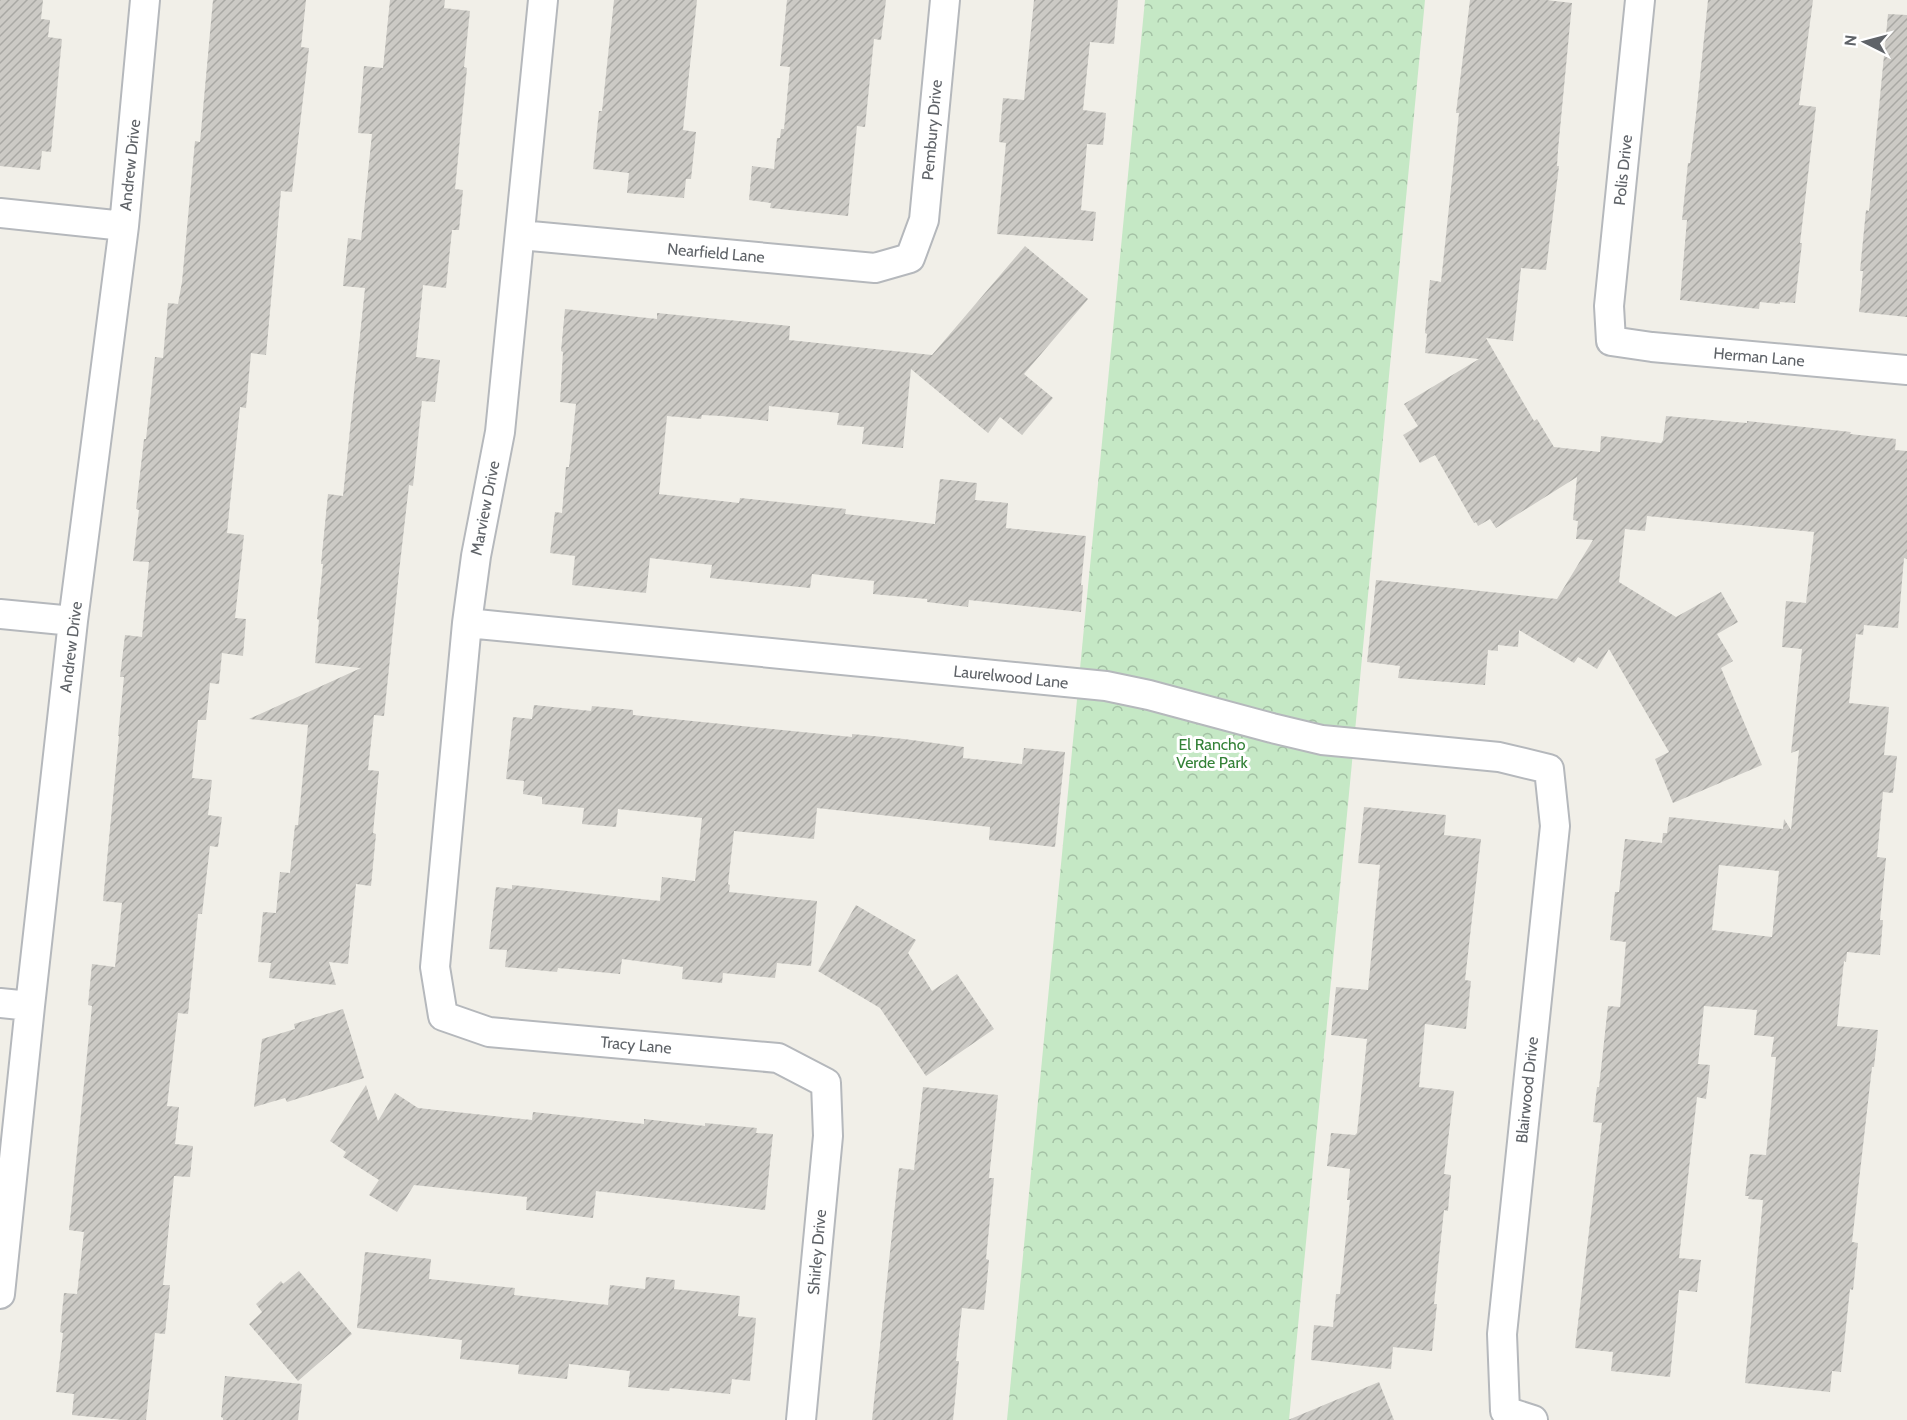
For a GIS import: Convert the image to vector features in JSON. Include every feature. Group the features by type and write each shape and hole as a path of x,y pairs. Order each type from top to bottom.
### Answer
{"street":[{"name":"Andrew Drive","path":"0,1294 73,621 124,226 146,0"},
{"name":"Marview Drive","path":"443,1016 435,967 467,623 476,556 500,432 543,0"},
{"name":"Pembury Drive","path":"910,258 924,220 945,0"},
{"name":"Polis Drive","path":"1611,341 1609,306 1640,0"},
{"path":"0,213 124,226"},
{"name":"Nearfield Lane","path":"520,235 875,268 910,258"},
{"name":"Herman Lane","path":"1611,341 1652,347 1907,370"},
{"path":"0,614 73,621"},
{"name":"Laurelwood Lane","path":"467,623 1106,686 1322,740 1499,757 1549,769"},
{"name":"Blairwood Drive","path":"1533,1420 1505,1411 1502,1334 1555,826 1549,769"},
{"path":"0,1004 30,1006"},
{"name":"Tracy Lane","path":"443,1016 489,1032 778,1058 826,1083"},
{"name":"Shirley Drive","path":"801,1420 828,1136 826,1083"}],"green space":[{"name":"El Rancho Verde Park","path":"1145,0 1425,0 1289,1420 1007,1420"}],"building":[{"path":"0,0 43,0 41,19 50,20 48,37 62,39 51,152 42,151 40,170 0,166"},
{"path":"213,0 306,0 301,47 309,48 292,192 281,191 266,355 251,353 246,408 240,407 227,533 244,535 235,618 246,619 243,656 222,653 219,684 210,683 206,720 198,720 192,778 212,780 208,815 222,817 218,847 210,846 202,914 198,914 188,1014 178,1013 167,1106 179,1107 175,1144 193,1146 190,1177 174,1176 163,1285 170,1285 165,1334 155,1333 146,1420 124,1420 72,1415 74,1394 56,1392 63,1333 60,1332 64,1293 77,1294 84,1232 69,1230 92,1006 88,1005 92,964 115,967 122,903 103,901 124,677 120,677 125,635 142,637 149,562 133,561 139,510 136,509 155,357 163,358 168,303 178,304 182,282 195,141 200,142"},
{"path":"390,0 445,0 444,8 470,11 455,189 463,190 459,230 452,230 446,288 423,285 416,357 440,360 435,402 422,401 413,486 409,485 384,716 374,715 368,770 379,771 371,886 356,884 348,964 329,962 336,985 269,978 271,963 258,962 263,912 276,913 280,872 290,873 295,825 298,825 308,725 249,719 361,668 315,663 328,494 343,496 365,288 343,286 348,238 361,240 372,134 358,133 364,66 383,68"},
{"path":"614,0 697,0 683,130 696,132 691,179 686,179 684,198 627,193 629,173 593,169"},
{"path":"787,0 886,0 881,40 874,39 865,127 857,126 848,216 770,208 771,203 749,200 752,166 774,169 777,138 780,138 781,129 784,129 790,67 780,66"},
{"path":"1034,0 1118,0 1114,44 1090,42 1083,110 1106,113 1103,145 1087,144 1081,210 1096,212 1093,241 997,234 1006,143 999,142 1003,98 1024,100"},
{"path":"1470,0 1546,0 1572,3 1558,150 1557,166 1559,166 1546,270 1521,268 1513,341 1486,338 1534,421 1537,419 1554,447 1600,452 1601,436 1661,443 1666,416 1747,423 1747,421 1851,432 1850,434 1896,439 1895,450 1907,451 1907,559 1904,558 1898,628 1864,625 1863,635 1856,634 1849,703 1889,707 1884,755 1897,756 1893,793 1883,792 1877,857 1886,858 1880,920 1883,920 1880,955 1847,952 1837,1026 1878,1030 1852,1242 1858,1243 1853,1290 1850,1289 1841,1372 1832,1371 1830,1392 1745,1383 1763,1200 1748,1199 1749,1196 1745,1196 1750,1154 1766,1155 1776,1057 1771,1057 1774,1037 1754,1035 1757,1010 1704,1006 1698,1064 1710,1065 1706,1099 1697,1097 1679,1258 1701,1260 1697,1292 1679,1290 1670,1377 1611,1371 1613,1352 1575,1348 1602,1123 1593,1122 1597,1087 1599,1087 1608,1006 1620,1007 1626,942 1610,940 1615,892 1619,892 1625,839 1662,843 1663,833 1667,833 1669,817 1783,829 1784,819 1791,830 1799,750 1791,753 1802,649 1782,647 1786,601 1806,603 1814,532 1647,516 1645,531 1625,529 1619,582 1676,617 1721,592 1738,622 1717,634 1733,661 1721,668 1762,765 1673,803 1655,759 1669,752 1609,649 1597,669 1578,657 1574,663 1519,630 1518,647 1498,645 1498,651 1488,650 1485,685 1398,678 1400,666 1367,662 1376,580 1557,599 1593,540 1576,539 1578,521 1573,520 1577,477 1496,528 1490,519 1478,526 1476,522 1474,523 1435,455 1420,463 1403,435 1418,426 1404,404 1479,359 1425,353 1430,280 1441,282 1459,113 1456,113","holes":["1719,865 1779,871 1772,937 1712,930"]},
{"path":"1708,0 1813,0 1799,105 1816,107 1795,303 1760,302 1759,309 1680,300 1687,220 1682,220"},
{"path":"1888,14 1907,15 1907,317 1859,312 1863,271 1860,271 1866,210 1869,211"},
{"path":"1025,246 1088,299 1024,374 1053,398 1022,435 1000,417 988,433 911,369 903,448 862,444 864,427 837,425 839,413 769,406 768,421 702,415 701,419 667,416 659,494 739,503 740,498 846,509 845,514 935,524 940,479 977,483 975,500 1008,503 1006,528 1086,536 1081,612 969,600 968,607 927,602 927,599 873,594 874,581 812,574 810,588 710,578 712,565 650,558 646,593 572,585 575,556 550,553 555,512 562,513 566,467 569,467 576,404 560,402 565,309 657,319 657,313 790,326 789,340 932,355"},
{"path":"534,705 591,711 592,706 633,710 633,715 852,737 852,734 904,739 964,747 963,758 1022,764 1024,748 1065,752 1055,847 989,840 990,827 817,808 814,839 734,831 728,884 730,885 729,892 817,901 811,966 777,963 775,978 723,973 722,983 682,979 683,967 622,959 620,974 558,968 557,972 505,967 507,950 489,949 496,887 512,889 512,885 660,901 662,877 695,881 702,818 618,809 616,827 582,824 584,808 542,804 542,797 523,794 524,781 506,779 513,717 532,719"},
{"path":"1364,807 1446,815 1444,835 1481,839 1465,980 1471,981 1466,1029 1425,1024 1419,1087 1454,1091 1444,1174 1451,1175 1448,1211 1444,1210 1434,1304 1437,1304 1432,1351 1393,1347 1391,1369 1311,1360 1314,1325 1333,1327 1336,1294 1340,1294 1350,1200 1347,1200 1350,1169 1327,1166 1331,1133 1355,1135 1357,1133 1367,1039 1331,1035 1336,987 1368,990 1380,865 1358,863"},
{"path":"856,905 916,940 908,953 932,991 957,974 994,1029 926,1076 880,1008 818,971"},
{"path":"343,1009 364,1078 287,1102 285,1098 254,1107 262,1039 295,1029 294,1024"},
{"path":"366,1085 378,1121 395,1093 418,1108 532,1120 533,1112 644,1124 644,1119 705,1126 705,1123 757,1128 756,1133 773,1134 765,1210 596,1191 593,1218 526,1210 527,1197 414,1185 397,1212 369,1195 379,1180 343,1157 346,1152 330,1141"},
{"path":"923,1087 998,1095 989,1178 994,1178 986,1259 989,1260 984,1310 962,1308 953,1420 872,1420 899,1168 914,1170"},
{"path":"365,1252 431,1259 429,1279 515,1288 514,1295 608,1305 610,1285 645,1289 646,1277 675,1280 674,1289 740,1296 738,1316 756,1318 750,1381 732,1379 730,1394 670,1388 669,1391 628,1387 630,1371 569,1364 567,1379 518,1374 519,1365 460,1359 462,1340 357,1328"},
{"path":"299,1271 352,1334 298,1381 249,1324 262,1312 256,1304 281,1281 283,1284"},
{"path":"225,1376 302,1384 298,1420 223,1420 221,1417"},
{"path":"1379,1382 1394,1420 1288,1420"}]}
